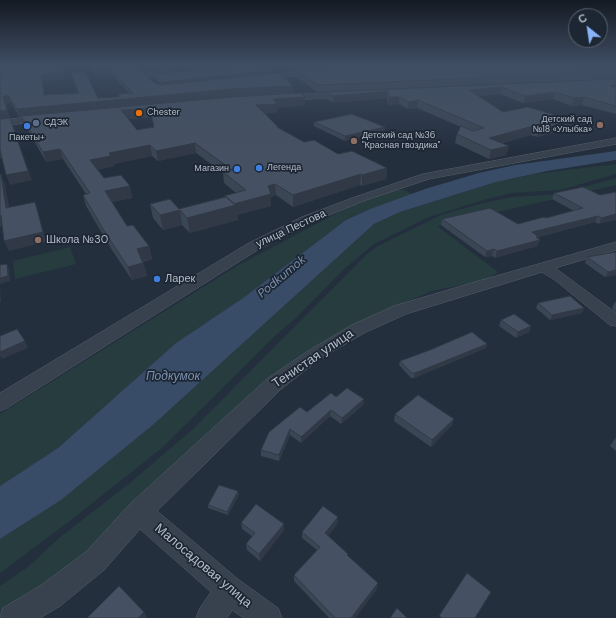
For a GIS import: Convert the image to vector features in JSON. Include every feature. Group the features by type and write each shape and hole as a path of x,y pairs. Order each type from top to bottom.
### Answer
{"street":[{"path":"274,98 363,93"},
{"path":"0,124 57,117"},
{"name":"улица Пестова","path":"0,402 254,246 306,220 359,199 427,176 616,141"},
{"name":"Тенистая улица","path":"14,618 50,596 95,561 139,512 274,384 326,348 358,329 400,310 616,246"},
{"path":"544,267 616,321"},
{"name":"Малосадовая улица","path":"139,512 229,590 268,618"},
{"path":"210,618 229,590"}],"green space":[{"path":"616,164 616,174 560,190 511,193 487,199 429,217 374,244 343,270 296,318 275,336 162,448 67,523 0,573 0,539 61,500 154,424 374,224 400,212 496,182 534,174"},
{"path":"616,178 616,185 437,226 498,272 486,280 432,291 336,335 73,570 0,618 0,586 28,567 59,538 131,482 193,429 366,255 378,246 441,215 483,203 512,197 559,194"},
{"path":"397,189 404,190 412,194 370,209 346,220 243,298 176,343 58,448 0,486 0,414 237,266 354,204"},
{"path":"70,247 76,264 15,279 13,261"}],"water":[{"name":"Подкумок","path":"616,151 616,160 547,171 496,182 400,212 374,224 154,424 61,500 0,539 0,486 58,448 176,343 243,298 346,220 370,209 425,189 479,173 515,165"}],"building":[{"path":"0,93 44,93 44,95 95,93 98,98 119,97 119,94 133,93 190,93 17,109 8,95 3,97 7,110 0,111"},
{"path":"300,93 305,97 273,99 277,104 256,105 277,127 304,142 314,140 338,154 352,151 387,168 361,174 293,195 275,184 268,186 271,194 234,204 224,196 246,190 223,172 232,170 195,143 156,151 150,145 109,153 111,156 90,160 104,178 121,175 130,186 105,191 127,226 133,225 149,246 137,249 143,263 128,267 83,195 90,193 60,149 43,152 21,116 231,97","holes":["150,108 154,127 137,130 121,110"]},
{"path":"328,93 368,93 333,96"},
{"path":"388,93 473,93 503,112 528,107 572,120 540,129 533,126 489,138 509,146 491,150 457,134 461,126 473,131 484,128 418,100 409,102 399,97 389,97"},
{"path":"517,93 549,93 525,96"},
{"path":"558,93 616,93 616,106 584,97 574,98"},
{"path":"352,114 385,127 345,136 314,122"},
{"path":"10,118 28,171 6,175 0,150 0,119"},
{"path":"1,174 6,208 35,202 43,232 4,241 1,215 0,216"},
{"path":"583,187 600,195 616,192 616,214 602,218 598,216 532,232 539,237 536,237 540,240 497,251 494,249 487,251 442,219 490,208 518,224 544,217 546,218 583,208 554,193"},
{"path":"226,197 236,205 187,218 180,210 160,215 150,204 170,199 179,209"},
{"path":"616,252 616,270 608,272 587,257"},
{"path":"7,264 8,276 0,278 0,265"},
{"path":"570,296 584,308 552,315 538,303"},
{"path":"514,314 531,326 518,332 501,320"},
{"path":"17,329 25,341 0,352 0,336"},
{"path":"472,332 487,344 415,373 412,373 400,361 430,350"},
{"path":"347,388 364,399 342,418 331,410 301,437 290,429 279,455 261,450 269,432 300,407 307,412 331,393 336,397"},
{"path":"418,395 454,419 432,440 395,414"},
{"path":"219,485 238,491 227,512 208,505"},
{"path":"256,504 284,524 259,554 246,544 255,533 241,523"},
{"path":"323,506 338,517 325,533 378,583 351,618 335,618 294,575 320,547 302,532"},
{"path":"467,573 491,592 475,618 442,618 439,616"},
{"path":"119,586 144,612 138,618 87,618"},
{"path":"397,608 407,618 390,618"}],"place":[{"name":"Chester","path":"139,113"},
{"name":"СДЭК","path":"36,123"},
{"name":"Детский сад №18 «Улыбка»","path":"600,125"},
{"name":"Пакеты+","path":"27,126"},
{"name":"Детский сад №36 \"Красная гвоздика\"","path":"354,141"},
{"name":"Легенда","path":"259,168"},
{"name":"Магазин","path":"237,169"},
{"name":"Школа №30","path":"38,240"},
{"name":"Ларек","path":"157,279"}],"water label":[{"name":"Podkumok","path":"282,277"}]}
